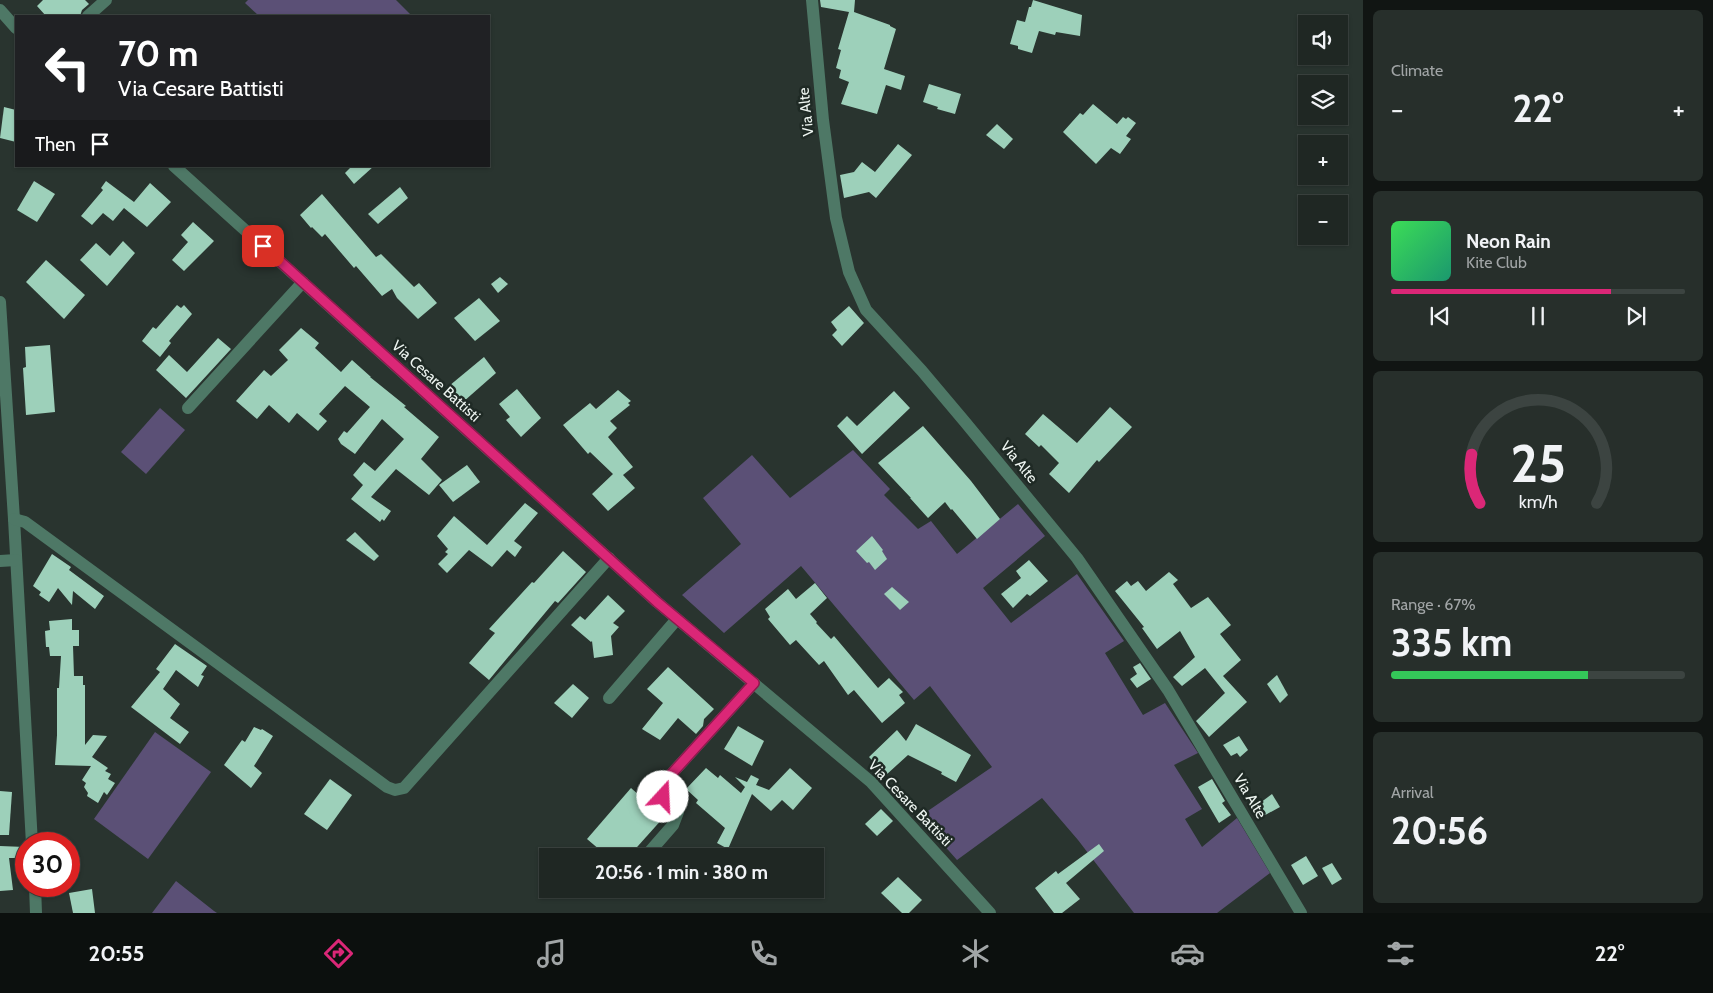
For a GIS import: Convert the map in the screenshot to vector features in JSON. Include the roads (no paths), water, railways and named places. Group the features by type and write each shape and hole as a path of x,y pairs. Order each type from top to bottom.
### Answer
{"street":[{"path":"89,15 106,0"},
{"name":"Via Alte","path":"812,0 823,120 836,218 849,272 866,310 922,371 1077,558 1168,690 1301,913"},
{"path":"0,10 15,27"},
{"name":"Via Cesare Battisti","path":"175,167 678,619 871,782 990,913"},
{"path":"188,408 303,282"},
{"path":"0,302 31,832"},
{"path":"14,519 25,522 387,787 394,790 404,788 609,558"},
{"path":"0,561 16,560"},
{"path":"609,698 678,619"},
{"path":"653,848 673,825 678,812 663,797 661,790 666,780 754,683"},
{"path":"35,897 36,913"}]}
